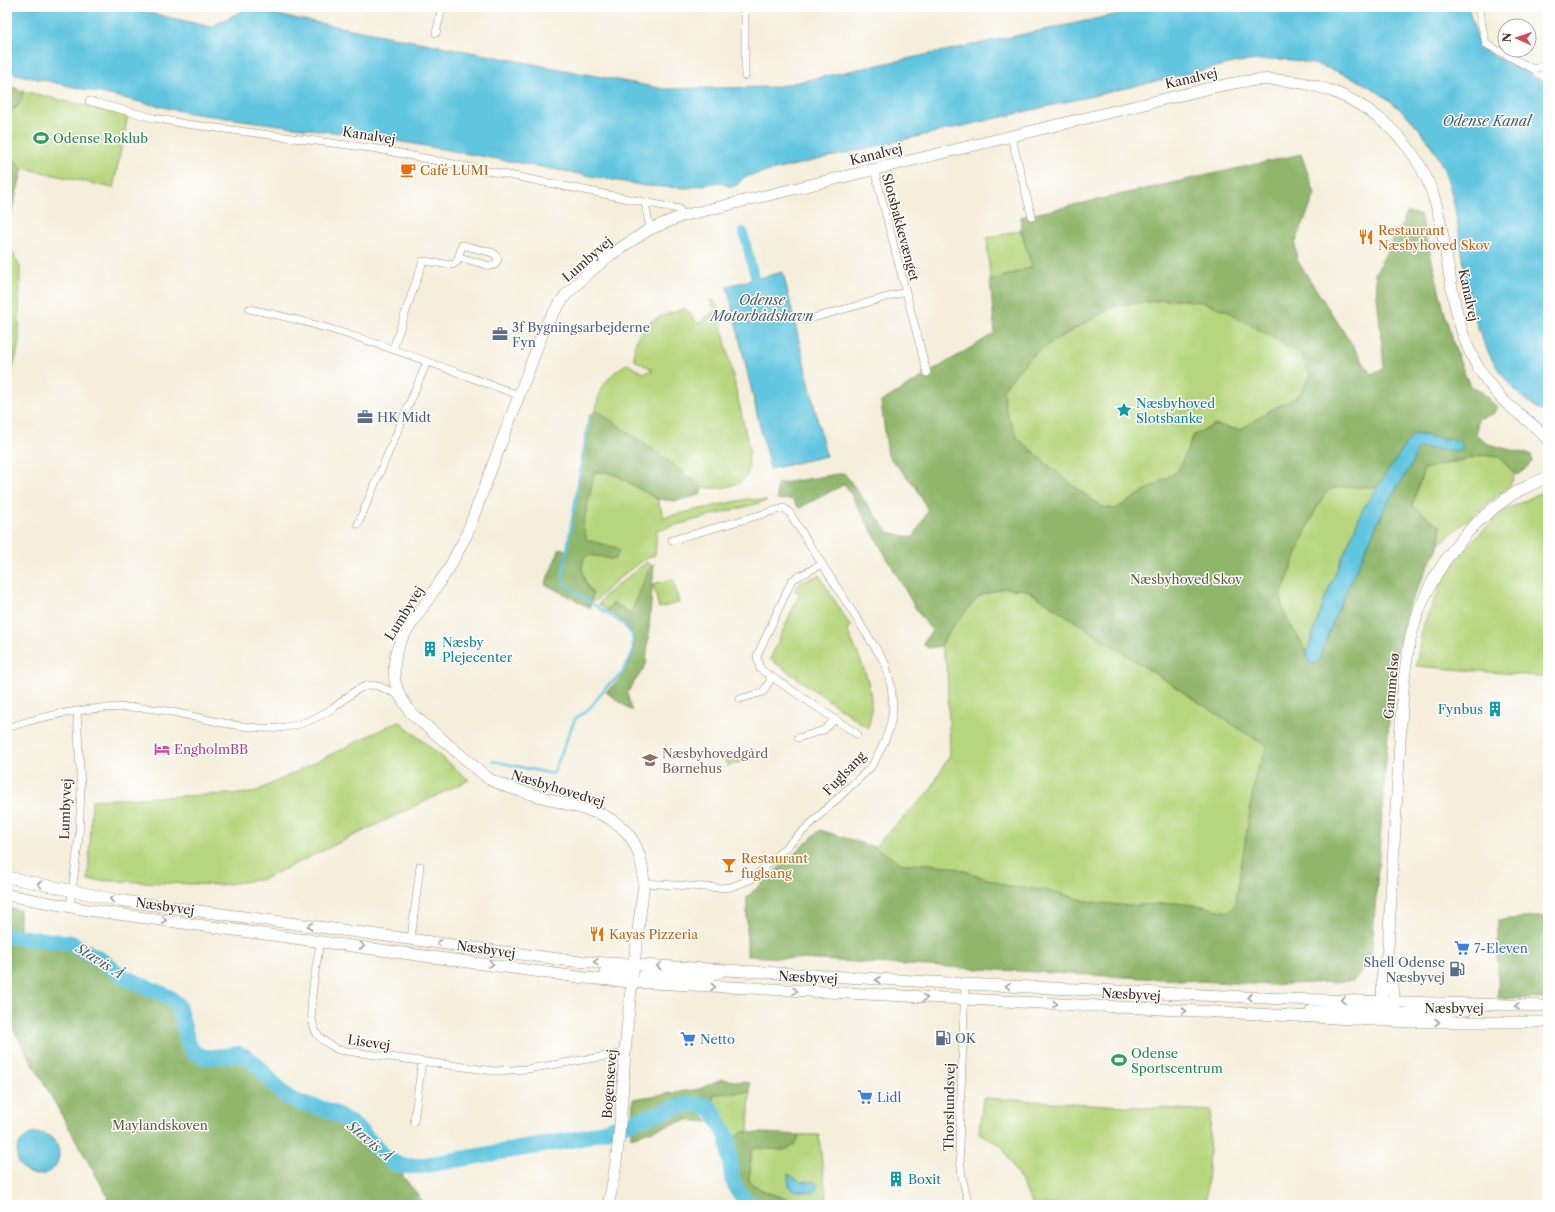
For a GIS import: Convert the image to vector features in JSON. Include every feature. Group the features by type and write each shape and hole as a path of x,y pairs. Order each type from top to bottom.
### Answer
{"street":[{"path":"436,33 442,7"},
{"path":"745,7 745,76"},
{"path":"1478,7 1486,44 1533,69 1548,65"},
{"name":"Kanalvej","path":"89,101 154,118 186,124 378,149 679,208 682,216 1236,82 1278,80 1318,86 1342,94 1361,104 1378,116 1406,144 1425,175 1437,208 1458,317 1464,338 1474,360 1493,387 1507,403 1548,440"},
{"path":"1011,136 1032,217"},
{"name":"Slotsbakkevænget","path":"874,169 927,373"},
{"path":"645,202 650,229"},
{"name":"Lumbyvej","path":"399,694 395,682 394,668 396,652 402,638 448,570 466,536 546,324 565,296 585,276 610,255 650,229 682,216"},
{"path":"393,349 423,261 452,265 457,262 458,257 462,244 494,253 498,259 495,265 490,266 458,257"},
{"name":"Slotsbakkevænget","path":"806,320 906,292"},
{"path":"249,309 279,315 393,349 519,395"},
{"path":"358,524 427,362"},
{"name":"Gammelsø","path":"1382,1011 1382,978 1388,956 1403,689 1407,655 1418,615 1442,565 1477,523 1491,510 1514,494 1548,477"},
{"name":"Fuglsang","path":"644,883 720,888 731,887 752,878 870,767 884,746 891,725 894,702 885,663 789,512 784,508 672,540"},
{"name":"Fuglsang","path":"822,564 792,580 757,656 760,669 857,734"},
{"path":"740,698 763,692 772,677"},
{"path":"7,728 37,718 114,708 161,710 241,727 281,728 315,718 332,709 359,689 371,685 382,687 392,694 399,694"},
{"name":"Næsbyhovedvej","path":"399,694 411,713 489,778 507,787 601,814 612,820 631,837 638,848 643,863 644,883 634,964"},
{"name":"Lumbyvej","path":"70,907 79,837 81,789 77,712"},
{"path":"798,738 824,730 835,719"},
{"path":"411,939 420,866"},
{"name":"Næsbyvej","path":"7,877 117,900 573,961 965,984 1289,999 1382,1011 1397,1018 1548,1022"},
{"name":"Næsbyvej","path":"7,895 70,907 553,973 632,982 1272,1015 1382,1011 1394,1002 1548,1006"},
{"name":"Lisevej","path":"320,941 311,1011 317,1034 338,1050 494,1071 526,1069 625,1053"},
{"name":"Gammelsø","path":"1388,956 1391,965 1397,1018"},
{"path":"553,973 627,974 634,964"},
{"name":"Bogensevej","path":"608,1205 617,1148 634,964"},
{"path":"632,982 640,975 704,978 726,970"},
{"name":"Thorslundsvej","path":"965,984 959,1146 962,1177 968,1205"},
{"path":"1397,1018 1465,1011 1487,1005"},
{"path":"414,1120 422,1061"}],"green space":[{"path":"7,85 23,91 21,102 11,109 7,109"},
{"path":"23,91 128,116 113,188 23,168 7,154 7,109 15,109 22,98"},
{"path":"7,154 23,168 11,215 7,215"},
{"name":"Næsbyhoved Skov","path":"1301,154 1315,194 1295,244 1297,260 1371,374 1384,368 1375,274 1408,212 1420,215 1448,324 1461,366 1470,386 1481,391 1497,407 1493,414 1478,419 1476,434 1488,444 1531,455 1532,462 1520,474 1515,474 1499,457 1483,455 1424,469 1412,506 1440,526 1440,543 1408,607 1393,665 1371,963 1353,981 1270,985 747,956 747,897 820,830 874,847 903,864 930,864 953,867 1011,887 1051,891 1086,901 1126,906 1176,903 1202,906 1228,912 1235,905 1256,772 1267,747 1027,590 1003,588 978,597 949,631 941,646 929,648 922,644 932,631 916,609 845,484 799,508 792,499 777,500 777,484 844,473 888,532 913,538 928,511 916,487 888,456 881,402 995,333 990,281 1032,267 1021,230 1021,217","holes":["1177,299 1203,302 1227,311 1300,354 1311,375 1300,395 1271,410 1240,430 1214,425 1194,435 1178,471 1116,509 1102,507 1066,480 1018,439 1006,411 1003,389 1031,356 1057,339 1116,305","1418,434 1460,441 1460,451 1417,449 1411,466 1385,507 1338,609 1318,662 1307,658 1303,644 1285,614 1281,595 1303,538 1317,507 1324,496 1330,490 1335,488 1379,487 1411,437"]},
{"path":"1021,230 1032,267 990,281 987,238"},
{"path":"7,241 20,267 19,344 7,392"},
{"path":"1177,299 1203,302 1227,311 1300,354 1311,375 1300,395 1271,410 1240,430 1214,425 1194,435 1178,471 1116,509 1102,507 1066,480 1018,439 1006,411 1003,389 1031,356 1057,339 1117,305"},
{"path":"709,300 714,300 717,305 750,452 749,470 745,478 741,482 720,488 702,487 662,456 596,410 602,389 615,372 627,364 644,373 653,370 634,360 636,342 643,329 648,324 662,316 686,309 698,324 716,310"},
{"path":"596,410 662,456 702,487 700,495 676,501 657,499 616,475 606,472 596,472 594,474 583,526 587,540 617,548 619,552 615,559 585,556 582,566 583,576 593,594 590,608 545,584 560,548 567,551 589,416"},
{"path":"1483,455 1499,457 1515,474 1510,486 1440,543 1440,526 1412,506 1424,469"},
{"path":"596,472 606,472 616,475 657,499 664,517 747,499 767,501 657,530 655,555 632,568 616,581 597,600 591,601 593,594 583,575 582,566 585,555 597,555 611,559 619,552 617,548 587,540 584,534 583,523 586,499 593,476"},
{"path":"1341,487 1379,487 1364,507 1325,598 1307,652 1286,618 1281,603 1281,595 1310,522 1317,507 1330,490"},
{"path":"1548,489 1548,677 1416,666 1423,626 1446,574 1472,541 1504,511"},
{"path":"647,562 652,566 631,613 627,613 621,607 609,607 606,610 599,604 605,595"},
{"path":"654,564 646,665 627,693 632,711 606,692 622,676 632,657 634,640 628,627 606,610 614,603 627,613 631,613 649,569"},
{"path":"819,575 851,627 847,630 863,666 870,690 871,715 868,728 770,659 800,593 794,591 801,582"},
{"path":"673,579 679,603 659,608 653,584"},
{"path":"1003,588 1027,590 1268,747 1256,772 1236,905 1228,912 1202,906 1176,903 1126,906 1086,901 1051,891 1011,887 953,867 930,864 903,864 874,847 930,791 950,754 947,667 941,646 949,631 978,597"},
{"path":"399,721 469,780 264,879 220,885 88,880 92,800 253,793"},
{"path":"738,751 740,756 753,752 754,758 727,766 724,756"},
{"name":"Maylandskoven","path":"7,908 20,910 20,938 71,943 100,959 122,976 169,997 178,1005 189,1045 193,1052 204,1057 239,1054 247,1058 261,1069 277,1088 289,1098 300,1103 332,1112 344,1119 358,1130 377,1150 399,1165 403,1176 418,1194 423,1205 104,1205 108,1197 7,1018"},
{"path":"1548,916 1548,999 1498,998 1498,920"},
{"path":"721,1079 750,1083 750,1092 713,1094 713,1103 703,1098 694,1099 632,1118 633,1099 699,1089"},
{"path":"750,1092 748,1132 743,1132 735,1137 724,1116 713,1103 713,1094"},
{"path":"983,1098 1211,1111 1206,1205 1033,1205 1002,1146 979,1133"},
{"path":"693,1108 702,1112 708,1122 686,1120 631,1137 631,1127 684,1109"},
{"path":"743,1132 800,1135 794,1146 784,1150 752,1148 749,1181 763,1191 771,1194 813,1205 770,1205 741,1191 735,1178 735,1137"},
{"path":"800,1135 819,1135 827,1205 818,1205 786,1199 765,1191 749,1181 752,1147 784,1149 794,1146"}],"water":[{"name":"Odense Kanal","path":"7,7 124,7 211,27 246,9 664,89 774,87 1119,14 1141,7 1468,7 1480,48 1548,84 1548,415 1527,401 1516,391 1498,369 1485,346 1476,322 1470,297 1451,191 1443,166 1430,144 1415,124 1396,106 1375,91 1353,78 1329,68 1296,60 1271,59 1238,62 744,177 737,185 731,187 719,182 687,188 646,186 392,140 189,113 7,72"},
{"name":"Odense Motorbådshavn","path":"783,272 826,456 770,469 727,286"},
{"path":"1415,434 1460,441 1463,447 1460,451 1420,448 1417,450 1411,466 1385,507 1338,609 1318,662 1314,664 1309,662 1307,652 1325,598 1364,507 1411,437"},
{"path":"34,1133 42,1133 50,1136 56,1142 59,1154 56,1166 50,1172 42,1175 34,1175 26,1172 20,1166 17,1158 17,1150 20,1142 26,1136"},
{"path":"788,1174 801,1182 813,1181 817,1184 817,1189 813,1193 792,1190 789,1186"}],"waterway":[{"path":"743,231 755,279"},
{"path":"493,761 553,774 575,719 590,708 606,687 620,676 633,651 632,635 623,624 565,585 563,574 589,418"},
{"name":"Stavis Å","path":"7,936 71,943 100,959 122,976 169,997 178,1005 189,1045 193,1052 204,1057 239,1054 247,1058 261,1069 277,1088 289,1098 300,1103 325,1109 338,1115 363,1133 387,1158 399,1165 420,1166 578,1139 687,1104 702,1105 712,1109 728,1139 732,1179 737,1190 747,1202 755,1205"}],"place":[{"name":"Odense Roklub","path":"41,138"},
{"name":"Café LUMI","path":"408,170"},
{"name":"Restaurant Næsbyhoved Skov","path":"1366,237"},
{"name":"3f Bygningsarbejderne Fyn","path":"500,334"},
{"name":"Næsbyhoved Slotsbanke","path":"1124,410"},
{"name":"HK Midt","path":"365,417"},
{"name":"Næsby Plejecenter","path":"430,649"},
{"name":"Fynbus","path":"1495,709"},
{"name":"EngholmBB","path":"162,749"},
{"name":"Næsbyhovedgård Børnehus","path":"650,760"},
{"name":"Restaurant fuglsang","path":"729,865"},
{"name":"Kayas Pizzeria","path":"597,934"},
{"name":"7-Eleven","path":"1462,948"},
{"name":"Shell Odense Næsbyvej","path":"1457,969"},
{"name":"OK","path":"943,1038"},
{"name":"Netto","path":"688,1039"},
{"name":"Odense Sportscentrum","path":"1119,1060"},
{"name":"Lidl","path":"865,1097"},
{"name":"Boxit","path":"896,1179"}]}
